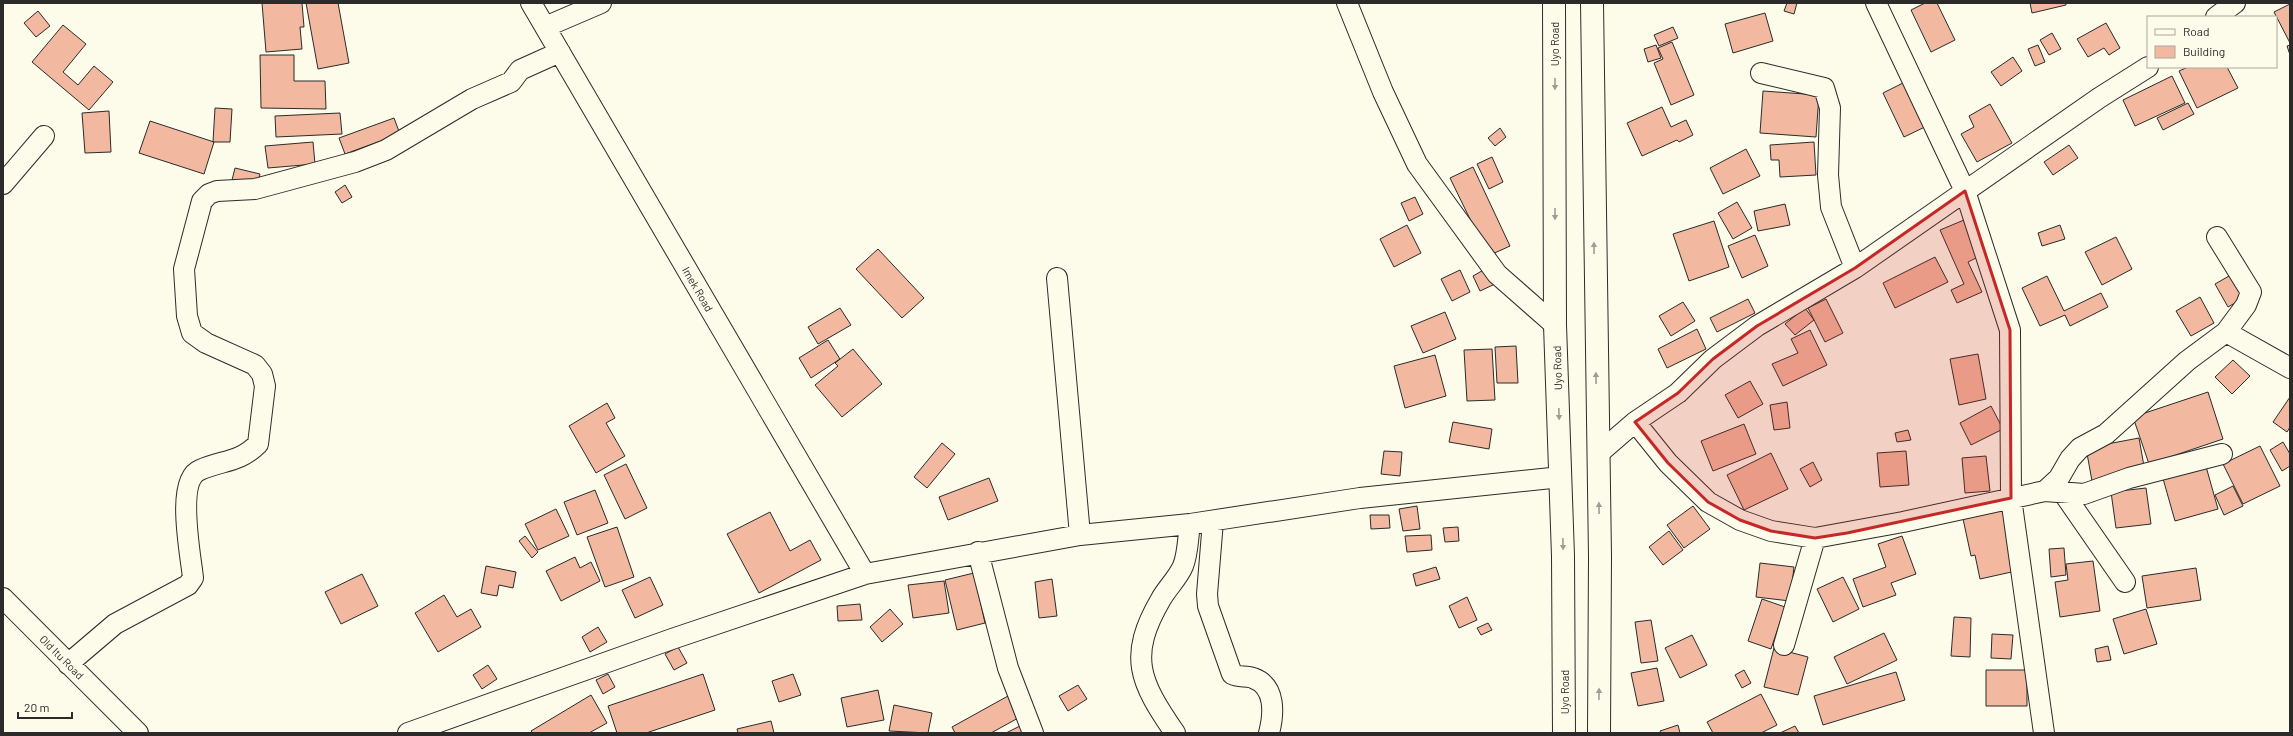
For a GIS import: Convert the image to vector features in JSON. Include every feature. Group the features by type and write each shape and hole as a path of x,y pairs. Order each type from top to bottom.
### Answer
{"highway":[{"name":"Uyo Road","path":"1554,3 1555,325 1562,477 1564,733"},
{"path":"1592,3 1600,557 1599,733"}],"street":[{"name":"Imek Road","path":"531,3 865,574"},
{"path":"545,27 601,3"},
{"path":"1347,3 1383,92 1417,164 1497,274 1555,325"},
{"path":"1876,3 1965,191 2010,330 2011,498 2044,733"},
{"path":"2217,16 2235,3"},
{"path":"68,664 115,624 188,585 193,578 185,501 187,485 192,476 198,470 242,457 258,444 265,386 262,374 255,365 206,344 192,332 186,316 184,268 202,201 209,194 217,191 254,189 355,162 386,150 472,99 511,82 520,70 560,52"},
{"path":"1598,454 1635,422 1678,393 1714,359 1758,326 1855,268 2099,98 2147,68"},
{"path":"1761,73 1824,88 1828,95 1830,108 1828,175 1831,207 1855,268"},
{"path":"3,184 44,136"},
{"path":"2125,582 2055,492 2058,478 2070,459 2080,448 2106,434 2169,376 2226,332 2246,305 2251,292 2217,237"},
{"path":"1057,278 1080,534"},
{"path":"2226,332 2290,368"},
{"path":"1635,422 1668,463 1708,502 1740,520 1771,531 1815,538 1903,522 2011,498 2055,492 2084,494 2129,478 2222,454"},
{"path":"408,733 672,639 865,574 1080,534 1190,524 1360,498 1562,477"},
{"path":"1213,521 1207,594 1208,606 1232,674 1239,678 1253,678 1267,687 1272,702 1269,733"},
{"path":"1175,733 1155,704 1143,677 1139,659 1144,633 1160,600 1183,566 1190,524"},
{"path":"1784,645 1815,538"},
{"path":"978,552 1008,668 1033,733"},
{"name":"Old Itu Road","path":"3,598 138,733"}],"highlighted area":[{"path":"1965,191 2010,330 2011,498 1847,533 1815,538 1771,531 1740,520 1708,502 1668,463 1635,422 1678,393 1713,359 1757,326 1855,268"}],"building":[{"path":"262,3 302,3 304,27 300,27 302,49 266,52"},
{"path":"306,3 338,3 349,63 318,69"},
{"path":"1787,3 1797,3 1794,14 1784,11"},
{"path":"1925,3 1937,3 1955,40 1931,52 1911,10"},
{"path":"2030,3 2066,3 2066,5 2032,13"},
{"path":"2290,4 2290,43 2277,16 2274,12"},
{"path":"38,11 50,26 36,37 24,23"},
{"path":"1765,13 1773,41 1733,53 1725,24"},
{"path":"2106,23 2120,48 2109,55 2104,48 2088,57 2077,39"},
{"path":"63,25 86,44 63,72 78,85 94,66 113,82 89,110 32,62"},
{"path":"1673,27 1678,38 1659,46 1654,35"},
{"path":"2052,33 2061,49 2049,55 2040,40"},
{"path":"1672,42 1694,95 1671,105 1654,63 1663,59 1658,48"},
{"path":"1656,45 1661,58 1648,62 1644,49"},
{"path":"2038,45 2045,62 2035,66 2028,49"},
{"path":"2290,45 2290,55 2287,46"},
{"path":"260,55 294,55 294,81 325,81 326,109 261,108"},
{"path":"2013,57 2022,71 2001,86 1991,72"},
{"path":"2186,68 2228,68 2238,88 2197,108 2179,71"},
{"path":"2172,76 2185,103 2135,126 2123,100"},
{"path":"1907,81 1929,125 1904,137 1883,93"},
{"path":"1763,91 1819,95 1816,137 1760,133"},
{"path":"2188,103 2194,114 2163,130 2157,118"},
{"path":"1990,104 2012,143 1977,162 1961,134 1974,127 1969,116"},
{"path":"1662,107 1671,127 1686,120 1693,135 1679,142 1677,140 1642,156 1627,123"},
{"path":"215,108 232,109 230,142 213,142"},
{"path":"109,111 111,152 85,153 82,113"},
{"path":"340,113 342,134 276,137 275,116"},
{"path":"394,118 400,134 345,154 339,138"},
{"path":"150,121 214,142 204,174 139,153"},
{"path":"1500,128 1506,137 1495,146 1488,138"},
{"path":"313,142 315,164 268,168 265,146"},
{"path":"1814,142 1816,175 1780,177 1779,160 1771,160 1770,145"},
{"path":"2069,145 2078,158 2053,175 2044,162"},
{"path":"1746,149 1760,176 1723,194 1710,168"},
{"path":"1492,157 1503,182 1489,189 1477,164"},
{"path":"1473,167 1510,246 1488,256 1450,178"},
{"path":"235,168 260,174 257,186 232,180"},
{"path":"345,185 352,197 342,203 335,192"},
{"path":"1415,197 1423,214 1409,221 1401,203"},
{"path":"1737,202 1752,228 1733,239 1718,213"},
{"path":"1785,204 1790,225 1758,231 1754,211"},
{"path":"1964,220 1980,256 1968,262 1982,292 1957,303 1951,290 1964,284 1940,230"},
{"path":"1714,221 1729,267 1689,281 1673,234"},
{"path":"1407,225 1421,253 1394,267 1380,239"},
{"path":"2060,225 2065,239 2042,246 2038,233"},
{"path":"1755,235 1768,266 1742,278 1728,246"},
{"path":"2116,237 2132,269 2102,285 2085,252"},
{"path":"878,249 924,298 902,318 856,269"},
{"path":"1935,257 1948,282 1895,308 1883,283"},
{"path":"1487,268 1495,284 1480,291 1473,276"},
{"path":"1460,270 1470,292 1452,301 1441,279"},
{"path":"2236,272 2249,295 2228,307 2215,284"},
{"path":"2047,276 2064,311 2101,293 2108,307 2070,326 2065,315 2040,326 2022,288"},
{"path":"2200,297 2214,323 2191,336 2176,311"},
{"path":"1748,299 1755,313 1717,332 1710,318"},
{"path":"1826,299 1843,333 1825,342 1808,308"},
{"path":"1683,302 1695,321 1671,336 1659,316"},
{"path":"840,308 851,325 818,344 808,327"},
{"path":"1805,308 1814,320 1795,335 1785,324"},
{"path":"1445,312 1456,339 1423,353 1411,326"},
{"path":"1697,329 1706,349 1667,368 1658,349"},
{"path":"1810,330 1827,365 1783,386 1772,364 1798,353 1791,339"},
{"path":"828,340 840,359 811,378 799,358"},
{"path":"1516,346 1518,383 1497,383 1495,347"},
{"path":"853,349 882,384 842,417 815,385 838,366 835,363"},
{"path":"1492,349 1495,400 1467,401 1464,350"},
{"path":"1978,354 1986,399 1959,405 1950,359"},
{"path":"1435,355 1446,396 1405,408 1394,366"},
{"path":"2233,360 2250,376 2232,394 2215,377"},
{"path":"1750,381 1763,404 1738,418 1725,395"},
{"path":"2208,392 2223,439 2149,464 2133,417"},
{"path":"2290,397 2290,427 2287,432 2273,422"},
{"path":"1787,402 1790,428 1774,430 1770,405"},
{"path":"607,403 615,418 606,423 625,456 596,473 569,426"},
{"path":"1991,406 2003,429 1971,445 1960,423"},
{"path":"1453,422 1492,429 1489,449 1449,442"},
{"path":"1744,424 1756,454 1713,471 1701,441"},
{"path":"1908,430 1911,440 1897,442 1895,433"},
{"path":"2139,438 2145,472 2092,481 2086,448"},
{"path":"2283,442 2290,454 2290,466 2282,471 2270,450"},
{"path":"942,443 955,454 927,488 914,477"},
{"path":"2260,446 2280,486 2243,504 2223,464"},
{"path":"1384,451 1402,452 1400,476 1381,474"},
{"path":"1906,451 1909,485 1880,487 1877,453"},
{"path":"1771,453 1788,489 1744,510 1727,475"},
{"path":"1986,456 1990,491 1965,493 1962,458"},
{"path":"1813,462 1822,480 1810,487 1800,469"},
{"path":"2205,463 2218,509 2175,521 2162,475"},
{"path":"626,464 647,508 625,519 604,475"},
{"path":"989,478 998,501 948,520 939,497"},
{"path":"2233,486 2243,506 2224,515 2215,495"},
{"path":"2146,488 2151,524 2116,528 2111,492"},
{"path":"595,490 608,523 577,535 564,502"},
{"path":"2005,504 2016,571 1980,579 1975,555 1971,556 1962,514"},
{"path":"1417,506 1420,529 1403,531 1399,509"},
{"path":"1693,506 1710,529 1684,548 1667,525"},
{"path":"556,509 569,536 538,550 525,524"},
{"path":"770,512 790,551 810,540 821,560 759,593 727,534"},
{"path":"1370,515 1389,515 1390,528 1371,529"},
{"path":"617,527 634,577 605,587 587,537"},
{"path":"1458,527 1459,541 1445,542 1443,528"},
{"path":"1669,531 1683,550 1663,565 1649,547"},
{"path":"1431,535 1432,550 1407,552 1405,536"},
{"path":"525,536 538,552 532,558 519,541"},
{"path":"1902,536 1916,574 1891,583 1896,595 1863,607 1853,579 1886,567 1878,544"},
{"path":"2064,548 2066,575 2051,577 2049,549"},
{"path":"575,557 580,568 591,562 600,581 561,601 546,571"},
{"path":"2093,561 2100,611 2060,617 2055,582 2068,580 2066,564"},
{"path":"1760,563 1794,567 1790,601 1756,597"},
{"path":"486,566 516,572 513,588 499,585 497,596 481,593"},
{"path":"1436,567 1440,579 1416,586 1413,574"},
{"path":"2196,568 2201,600 2147,608 2142,576"},
{"path":"974,573 985,623 957,630 945,580"},
{"path":"362,574 378,606 341,624 325,592"},
{"path":"650,577 663,605 635,618 622,590"},
{"path":"1843,577 1859,609 1833,622 1817,589"},
{"path":"1052,579 1057,616 1039,618 1035,582"},
{"path":"944,581 949,613 913,618 908,585"},
{"path":"444,595 457,617 471,609 481,627 438,652 415,613"},
{"path":"1467,597 1477,620 1459,628 1449,606"},
{"path":"1762,599 1785,607 1771,649 1748,641"},
{"path":"860,604 862,620 838,621 837,606"},
{"path":"890,609 903,624 882,642 870,627"},
{"path":"2146,609 2157,644 2124,654 2113,619"},
{"path":"1954,617 1971,618 1970,657 1951,656"},
{"path":"1651,620 1658,661 1641,663 1635,622"},
{"path":"1488,623 1492,630 1481,635 1477,628"},
{"path":"598,627 607,642 590,652 582,637"},
{"path":"1884,633 1897,660 1847,684 1834,657"},
{"path":"1992,634 2013,635 2011,659 1991,658"},
{"path":"1692,635 1707,665 1680,678 1665,648"},
{"path":"2108,646 2111,660 2097,662 2095,649"},
{"path":"678,647 687,663 674,670 665,654"},
{"path":"1774,648 1808,657 1798,695 1764,687"},
{"path":"488,665 497,679 482,689 473,675"},
{"path":"1657,668 1664,701 1638,706 1631,673"},
{"path":"1744,670 1751,683 1742,688 1735,675"},
{"path":"1986,670 2027,670 2027,706 1986,706"},
{"path":"1896,672 1905,700 1823,725 1814,696"},
{"path":"608,674 615,687 603,694 596,680"},
{"path":"703,674 715,710 646,733 617,733 608,706"},
{"path":"793,674 801,695 779,702 772,681"},
{"path":"1078,685 1087,699 1068,711 1059,696"},
{"path":"878,690 884,720 847,727 841,698"},
{"path":"1761,694 1777,725 1761,733 1713,733 1707,722"},
{"path":"591,695 607,723 589,733 533,733 531,731"},
{"path":"1008,696 1020,717 991,733 955,733 952,727"},
{"path":"894,705 932,713 928,733 889,731"},
{"path":"771,721 774,733 738,733 737,729"},
{"path":"1678,725 1680,733 1661,733 1660,731"},
{"path":"1020,726 1024,733 1006,733"},
{"path":"1795,726 1799,733 1780,733"}]}
